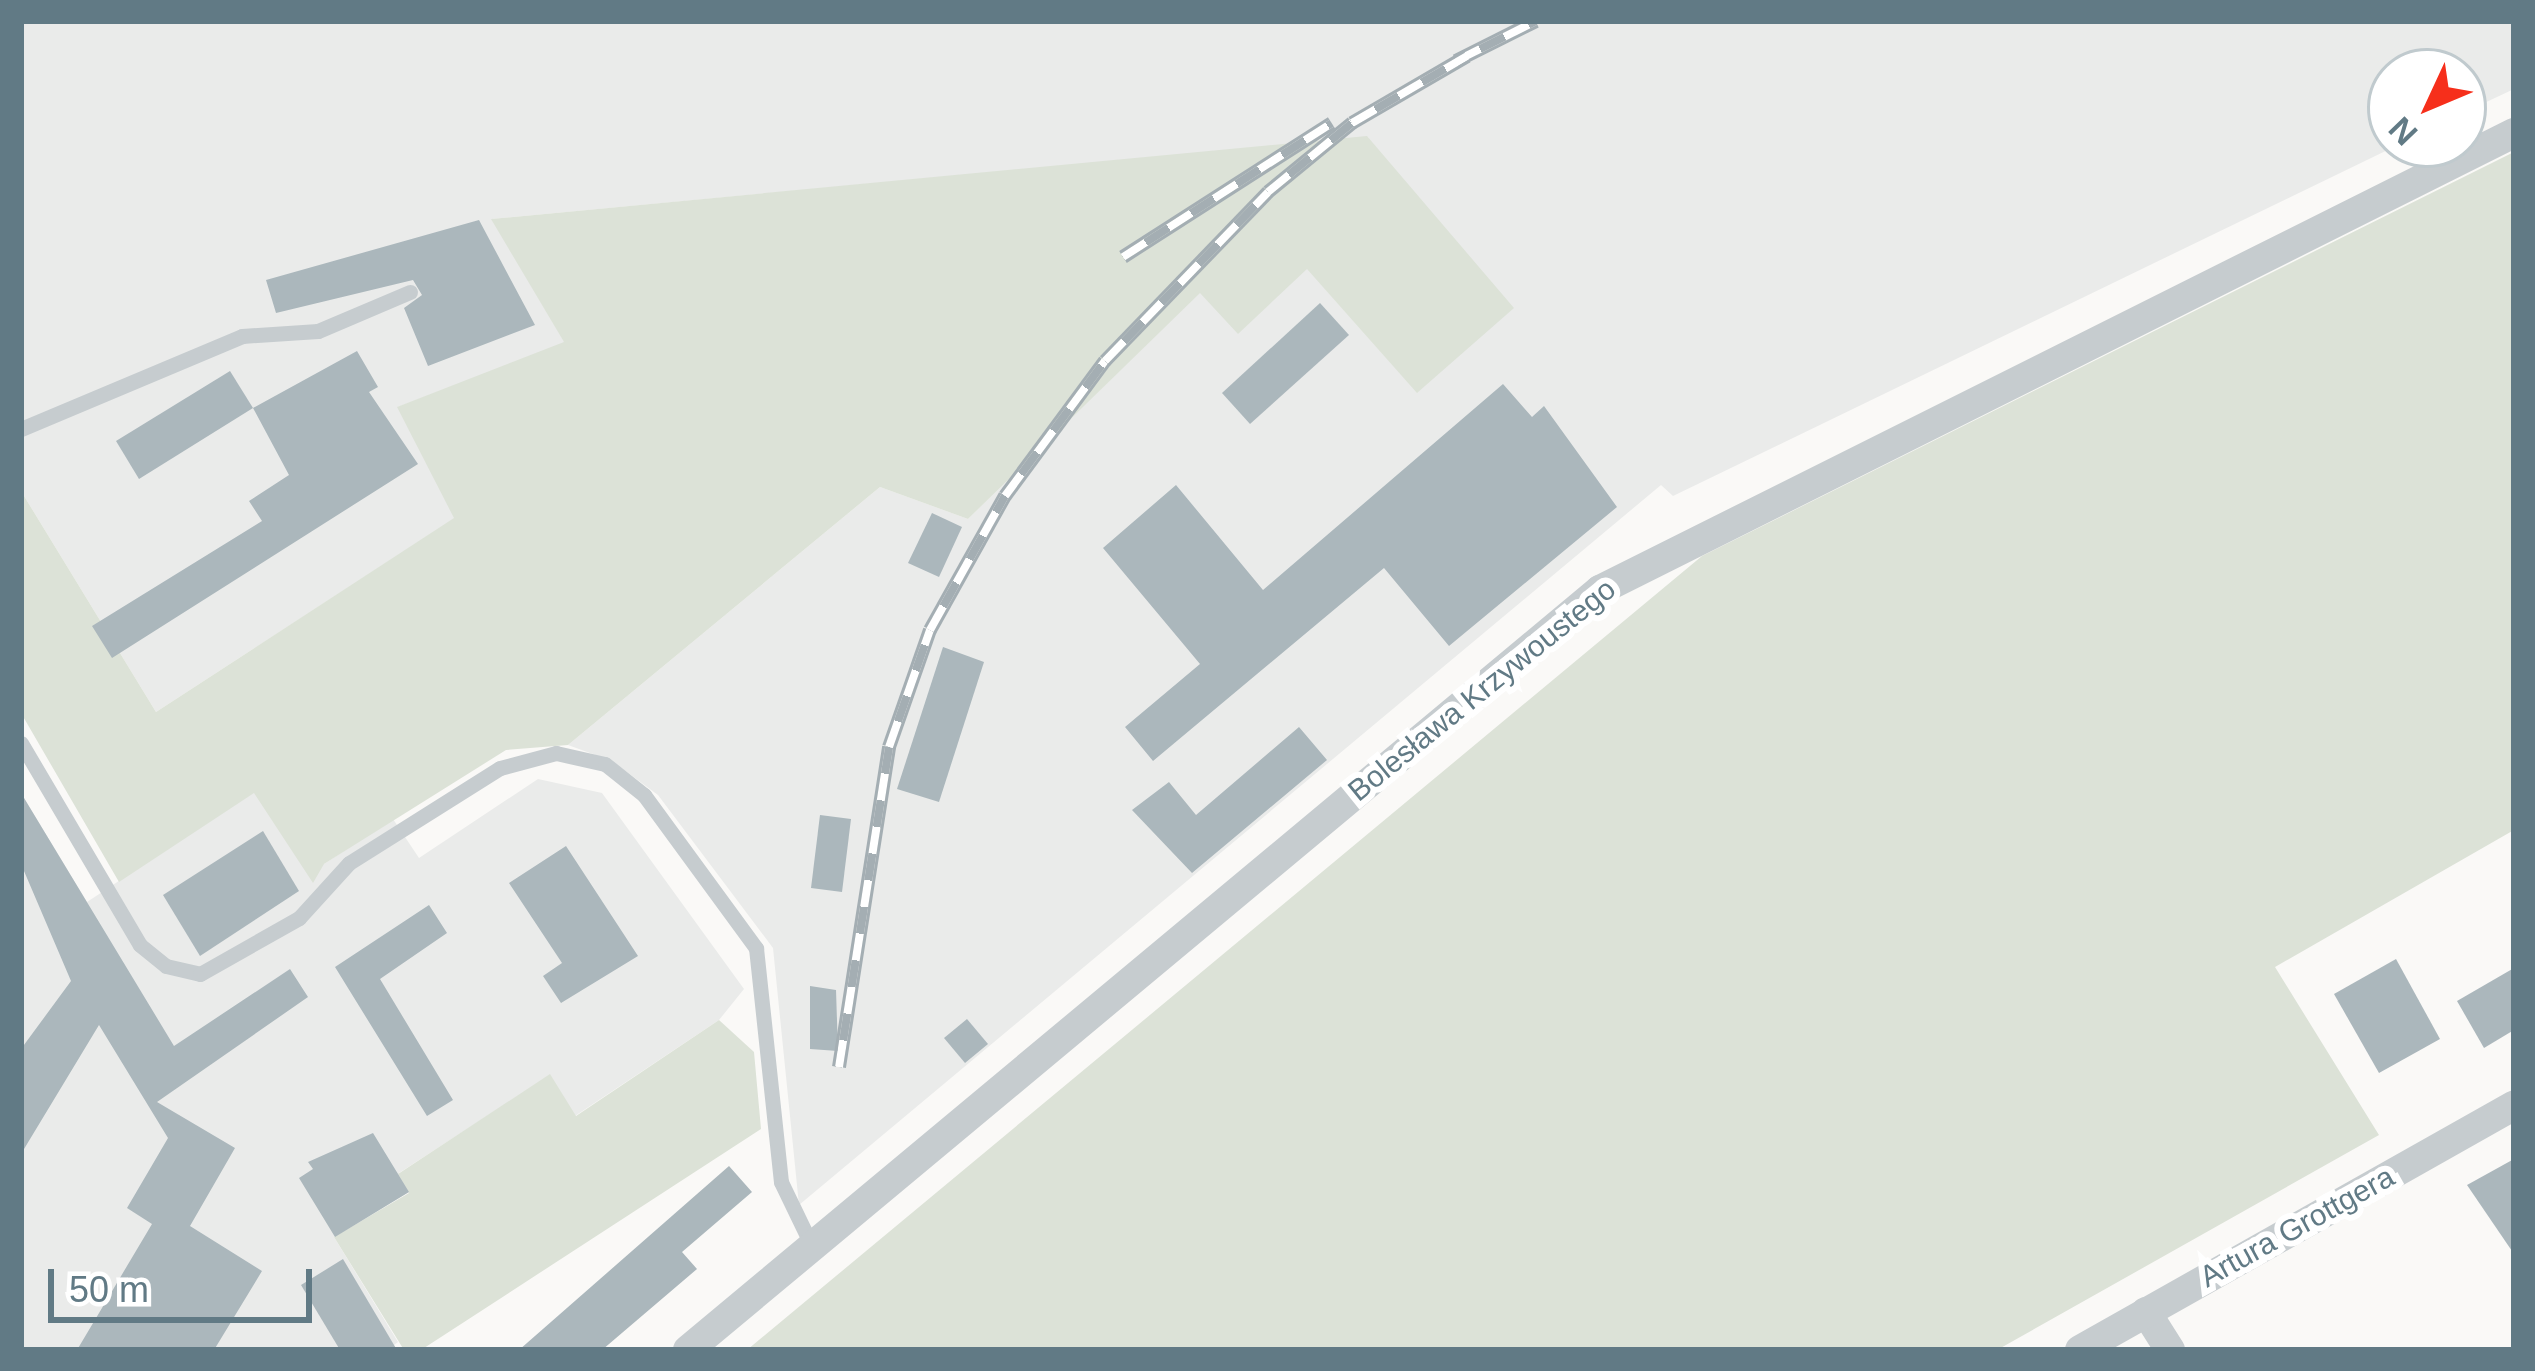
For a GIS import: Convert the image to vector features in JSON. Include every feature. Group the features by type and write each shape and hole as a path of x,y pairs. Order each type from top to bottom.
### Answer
{"street":[{"name":"Bolesława Krzywoustego","path":"688,1350 1619,578 2514,133"},
{"name":"Artura Grottgera","path":"2080,1350 2514,1105"},
{"path":"2146,1312 2170,1350"}],"lane":[{"path":"21,429 242,335 318,332 410,292"},
{"path":"21,743 140,945 166,966 200,974 299,918 349,863 500,768 556,753 604,764 644,795 756,948 781,1182 812,1246"}],"shaded area":[{"path":"21,21 2514,21 2514,89 2487,102 2487,48 2367,48 2367,160 1673,496 1661,485 799,1205 773,948 658,795 612,761 568,745 880,487 968,519 1200,292 1307,268 1417,392 1368,137 492,219 565,343 398,407 455,518 156,712 21,491"},
{"path":"1367,136 1514,308 1417,393 1307,269 1238,334 1200,293 968,519 880,487 568,745 506,750 324,864 313,883 254,793 119,882 21,713 21,491 156,712 454,518 397,407 564,342 491,219"},
{"path":"2514,152 2514,830 2275,967 2379,1135 1997,1350 747,1350 1702,556"},
{"path":"538,779 602,793 744,989 719,1020 575,1116 550,1075 399,1173 409,1192 334,1237 398,1342 388,1350 21,1350 21,793 87,902 254,792 324,864 393,819 419,858"},
{"path":"719,1020 754,1052 761,1129 421,1350 404,1350 334,1237 409,1193 398,1174 550,1074 576,1116"}],"building":[{"path":"479,220 535,325 428,366 404,308 422,295 413,280 276,313 266,280"},
{"path":"1320,303 1349,335 1250,424 1222,393"},
{"path":"357,351 378,387 369,392 418,464 112,658 92,626 262,521 249,501 289,475 253,408"},
{"path":"230,371 253,408 139,479 116,441"},
{"path":"1503,384 1532,417 1544,406 1617,507 1449,646 1384,568 1153,761 1125,727 1200,664 1103,548 1176,485 1263,590"},
{"path":"932,513 962,527 939,577 908,563"},
{"path":"943,647 984,662 939,802 897,789"},
{"path":"1299,727 1327,760 1192,873 1132,810 1169,782 1196,815"},
{"path":"21,793 174,1046 290,969 308,997 157,1102 235,1148 190,1226 262,1271 214,1350 77,1350 152,1224 127,1208 168,1138 99,1025 21,1154 21,1049 71,981 21,864"},
{"path":"820,815 851,819 842,892 811,888"},
{"path":"263,831 299,891 200,956 163,895"},
{"path":"566,846 638,956 561,1003 543,976 562,963 509,883"},
{"path":"429,905 447,933 380,979 453,1100 427,1116 335,967"},
{"path":"2396,959 2440,1039 2379,1073 2334,994"},
{"path":"2514,968 2514,1030 2484,1048 2457,1001"},
{"path":"810,986 836,990 838,1051 810,1049"},
{"path":"967,1019 988,1044 965,1063 944,1038"},
{"path":"373,1133 409,1192 335,1237 299,1178 313,1169 308,1162"},
{"path":"2514,1159 2514,1254 2467,1185"},
{"path":"729,1166 752,1192 682,1252 697,1269 602,1350 519,1350"},
{"path":"343,1259 397,1350 340,1350 301,1285"}],"railway":[{"path":"1456,61 1536,21"},
{"path":"839,1067 889,747 930,630 1005,496 1105,361 1268,192 1352,123 1467,56"},
{"path":"1123,257 1332,123"}]}
